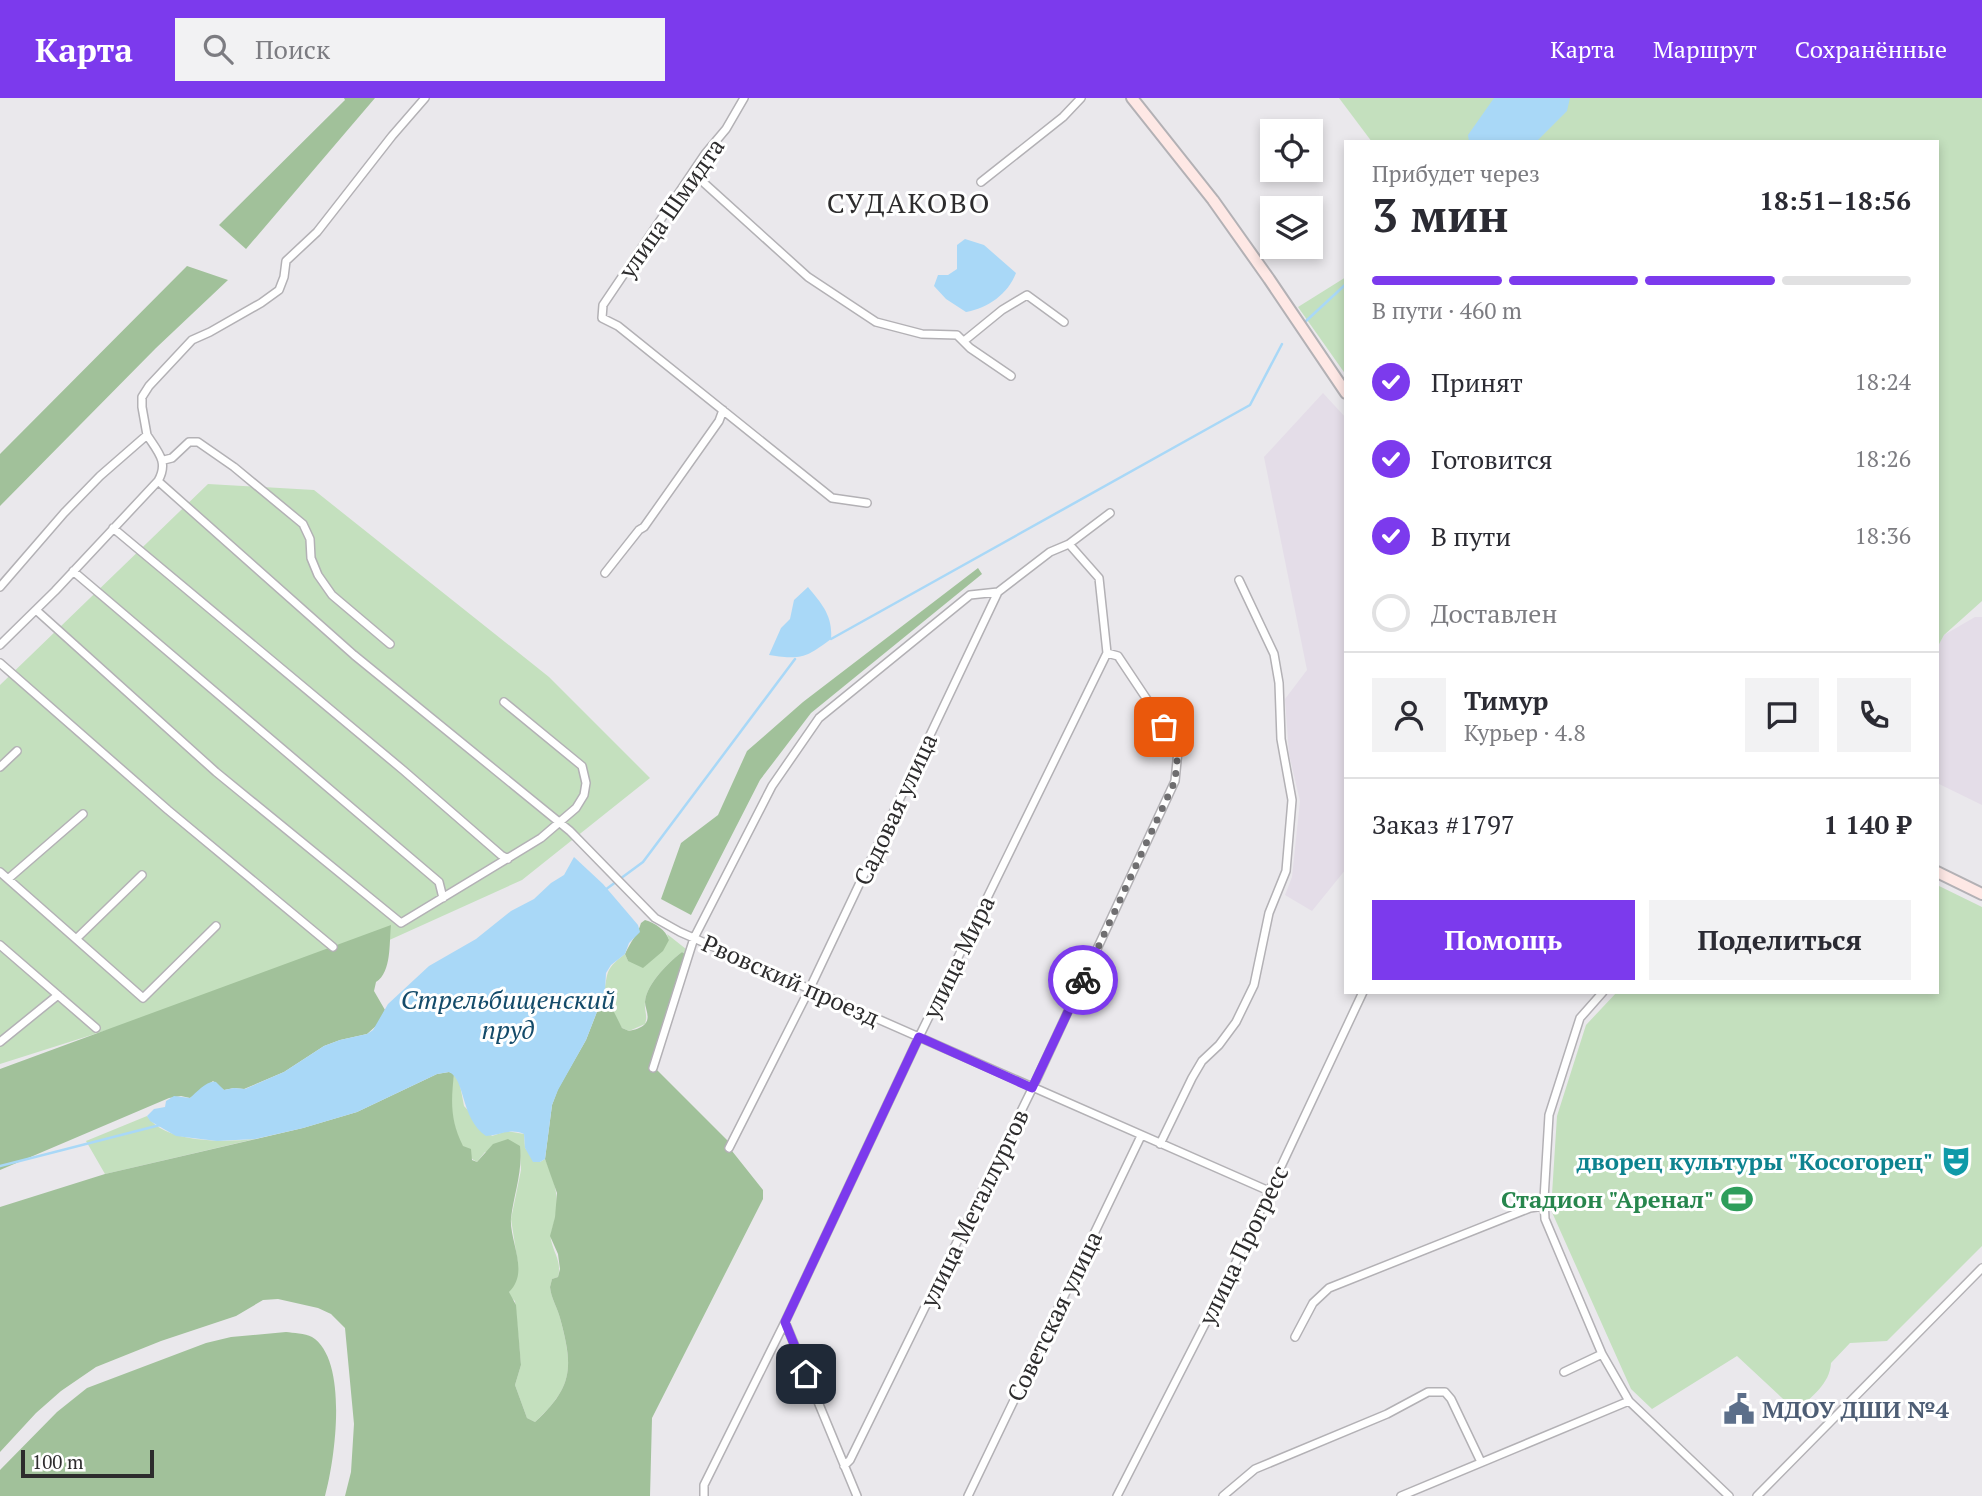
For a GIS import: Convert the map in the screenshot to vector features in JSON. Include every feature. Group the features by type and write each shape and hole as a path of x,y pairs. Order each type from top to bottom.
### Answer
{"street":[{"path":"0,645 158,481 163,471 163,460 147,435 142,407 142,397 149,386 192,340 261,303 279,290 286,261 317,232 425,98"},
{"name":"улица Шмидта","path":"723,410 618,326 602,318 603,305 726,129 744,98"},
{"path":"981,182 1063,117 1081,98"},
{"path":"1132,98 1213,200 1344,390"},
{"path":"693,173 808,277 876,322 922,334 957,334 1011,376"},
{"path":"964,341 1002,310 1027,296 1064,322"},
{"path":"605,573 659,506 719,421 723,410 832,498 867,503"},
{"path":"0,587 64,513 100,476 147,435"},
{"path":"163,460 172,458 189,442 198,442 282,506 303,524 310,539 312,558 318,575 332,595 390,644"},
{"name":"Рвовский проезд","path":"158,481 354,654 560,822 655,918 694,938 1269,1191"},
{"name":"Садовая улица","path":"729,1148 810,988 998,592 1050,552 1069,544 1110,513"},
{"path":"113,528 508,859"},
{"path":"1069,544 1099,578 1107,653"},
{"path":"74,571 439,883 443,898"},
{"path":"1160,1144 1202,1061 1219,1045 1236,1022 1254,985 1269,913 1286,871 1292,800 1282,739 1278,674 1270,644 1239,580"},
{"path":"653,1068 694,938 772,786 819,718 970,595 998,592"},
{"path":"36,610 216,772 401,923 541,838 576,808 584,795 586,783 582,766 504,702"},
{"name":"улица Мира","path":"704,1496 704,1485 1107,653"},
{"name":"улица Металлургов","path":"844,1466 850,1460 1032,1088 1175,781 1178,751 1118,656 1107,653"},
{"path":"0,663 168,810 333,947"},
{"path":"0,767 17,751"},
{"path":"8,879 83,814"},
{"path":"0,872 143,998 216,926"},
{"path":"1939,873 1982,894"},
{"path":"76,939 142,875"},
{"path":"0,945 96,1028"},
{"name":"улица Прогресс","path":"1117,1496 1230,1275 1362,994"},
{"path":"1601,994 1580,1018 1549,1115 1545,1219 1602,1354 1629,1401 1729,1496"},
{"path":"0,1042 58,995"},
{"name":"Советская улица","path":"968,1496 1141,1136"},
{"path":"1295,1337 1313,1303 1329,1288 1511,1215 1544,1206"},
{"path":"1757,1496 1982,1268"},
{"path":"785,1322 857,1496"},
{"path":"1564,1372 1602,1354"},
{"path":"1223,1496 1255,1469 1387,1414 1428,1392 1445,1392 1451,1399 1481,1462"},
{"path":"1401,1496 1629,1401"}],"shaded area":[{"path":"1323,393 1344,416 1344,871 1312,911 1285,895 1292,877 1300,801 1289,754 1285,699 1307,670 1264,457"},
{"path":"1975,617 1982,617 1982,805 1939,784 1939,644 1944,635"}],"green space":[{"path":"344,98 375,98 246,249 219,225 345,100"},
{"path":"1339,98 1982,98 1982,601 1944,635 1939,644 1939,140 1370,140"},
{"path":"187,266 228,280 156,348 0,506 0,454"},
{"path":"1344,278 1344,372 1298,307"},
{"path":"208,484 314,490 549,677 650,778 522,880 385,942 0,1064 0,685"},
{"path":"978,568 982,574 811,713 760,780 691,915 661,899 681,843 718,815 747,751 803,702"},
{"path":"1939,886 1982,907 1982,1246 1887,1341 1850,1343 1831,1363 1823,1384 1796,1411 1737,1356 1652,1409 1631,1389 1551,1210 1557,1116 1586,1025 1615,994 1939,994"},
{"path":"645,920 660,927 669,940 663,951 643,968 628,961 625,954"},
{"path":"391,925 387,964 376,982 374,991 385,1010 377,1025 367,1034 324,1046 284,1072 244,1089 224,1090 213,1081 190,1098 169,1098 0,1170 0,1069"},
{"path":"667,934 686,949 685,954 682,952 671,961 649,988 645,1002 645,1024 629,1031 622,1028 602,999 609,970 625,954 628,961 669,940"},
{"path":"682,952 685,954 651,1064 728,1141 732,1151 763,1190 763,1199 652,1418 650,1496 345,1496 351,1472 354,1424 345,1328 331,1314 318,1308 278,1299 263,1300 236,1316 161,1341 96,1367 61,1391 36,1413 0,1452 0,1207 105,1174 303,1128 357,1112 437,1074 449,1072 454,1074 452,1102 456,1128 463,1146 471,1149 472,1160 477,1162 493,1144 508,1139 520,1146 519,1173 511,1218 518,1275 509,1292 516,1305 521,1365 515,1385 527,1418 535,1422 557,1397 567,1374 568,1363 564,1335 550,1287 552,1279 558,1277 560,1269 558,1254 550,1236 557,1193 545,1159 552,1105 586,1040 602,999 608,1000 622,1028 629,1031 642,1027 648,1019 645,1002 649,988 665,967"},
{"path":"454,1074 459,1080 464,1106 492,1136 507,1131 524,1134 525,1148 540,1162 545,1159 555,1188 557,1202 551,1237 559,1272 558,1277 552,1279 550,1287 567,1350 567,1375 557,1397 535,1422 527,1418 515,1385 521,1365 515,1301 509,1292 518,1264 511,1219 521,1170 520,1147 485,1152 477,1162 471,1158 461,1144 453,1118 451,1098"},
{"path":"147,1116 168,1132 182,1136 228,1141 255,1139 105,1174 86,1141"},
{"path":"286,1332 312,1337 324,1349 331,1366 335,1388 335,1436 325,1496 0,1496 0,1470 57,1412 87,1388 206,1343 231,1337"}],"water":[{"path":"1494,98 1570,98 1567,111 1538,140 1469,140 1468,135"},
{"path":"965,239 984,245 1016,273 1008,287 996,299 966,312 946,299 934,286 938,275 948,275 957,269 957,245"},
{"path":"808,587 828,617 831,639 803,656 769,655 781,628 790,619 794,600"},
{"name":"Стрельбищенский пруд","path":"574,857 603,884 638,925 640,932 629,943 625,954 611,965 606,973 605,991 586,1040 552,1105 545,1159 533,1162 525,1148 524,1134 519,1132 486,1136 472,1120 458,1083 449,1072 437,1074 357,1112 255,1139 217,1141 176,1136 150,1121 147,1116 154,1109 165,1107 166,1101 174,1096 190,1098 202,1087 213,1082 224,1090 245,1089 284,1072 324,1046 367,1034 373,1030 388,1004 429,966 476,939 511,911 534,899 564,875"}],"waterway":[{"path":"1306,321 1344,286"},
{"path":"831,639 1250,405 1282,344"},
{"path":"605,890 643,862 795,659"},
{"path":"0,1166 160,1125"}],"way so far":[{"path":"1083,980 1175,781 1178,751 1164,727"}],"place":[{"name":"дворец культуры \"Косогорец\"","path":"1956,1161"},
{"name":"Стадион \"Аренал\"","path":"1737,1199"},
{"name":"МДОУ ДШИ №4","path":"1739,1409"}],"district":[{"name":"СУДАКОВО","path":"909,202"}],"route":[{"path":"806,1374 785,1322 919,1037 1032,1088 1083,980"}]}
